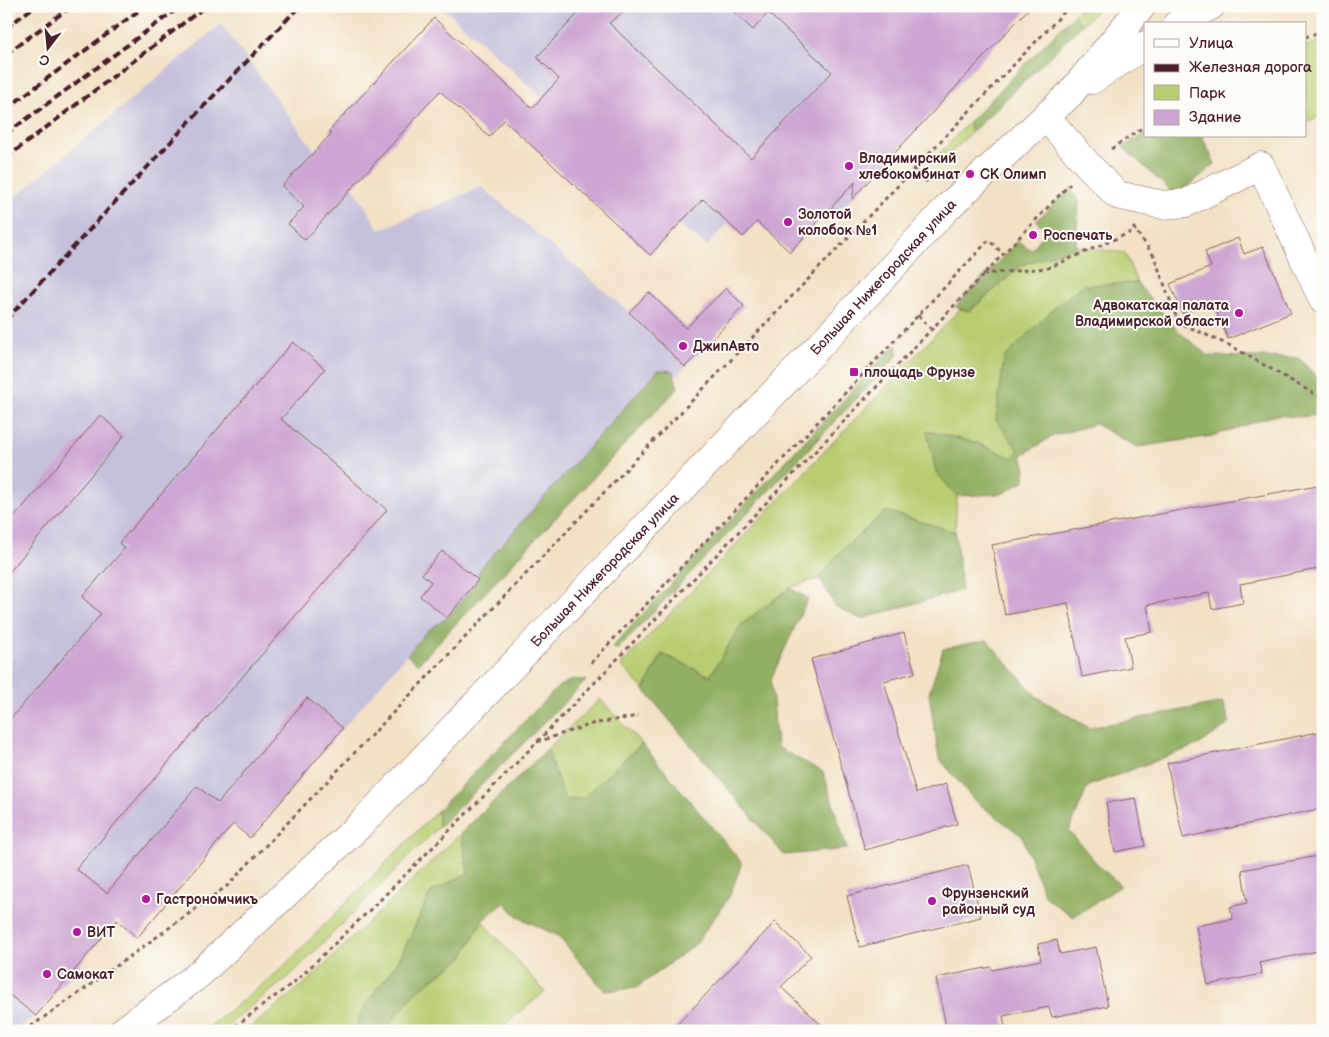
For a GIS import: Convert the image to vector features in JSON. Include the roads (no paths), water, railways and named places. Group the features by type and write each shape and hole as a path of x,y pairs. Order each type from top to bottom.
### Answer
{"main road":[{"name":"Большая Нижегородская улица","path":"123,1031 196,976 360,825 821,344 950,205 1070,94 1142,6"},
{"path":"1181,22 1211,6"},
{"name":"Большая Нижегородская улица","path":"1070,94 1144,46"},
{"path":"1046,117 1117,195 1163,205 1186,203 1261,166 1323,300"}],"railway":[{"path":"6,28 35,6"},
{"path":"6,54 72,6"},
{"path":"6,109 145,6"},
{"path":"6,134 181,6"},
{"path":"6,158 206,6"},
{"path":"6,320 203,107 300,6"}],"place":[{"name":"Владимирский хлебокомбинат","path":"849,166"},
{"name":"СК Олимп","path":"970,174"},
{"name":"Золотой колобок №1","path":"788,222"},
{"name":"Роспечать","path":"1033,235"},
{"name":"Адвокатская палата Владимирской области","path":"1239,313"},
{"name":"ДжипАвто","path":"683,346"},
{"name":"площадь Фрунзе","path":"854,372"},
{"name":"Гастрономчикъ","path":"146,899"},
{"name":"Фрунзенский районный суд","path":"932,901"},
{"name":"ВИТ","path":"77,932"},
{"name":"Самокат","path":"47,974"}]}
